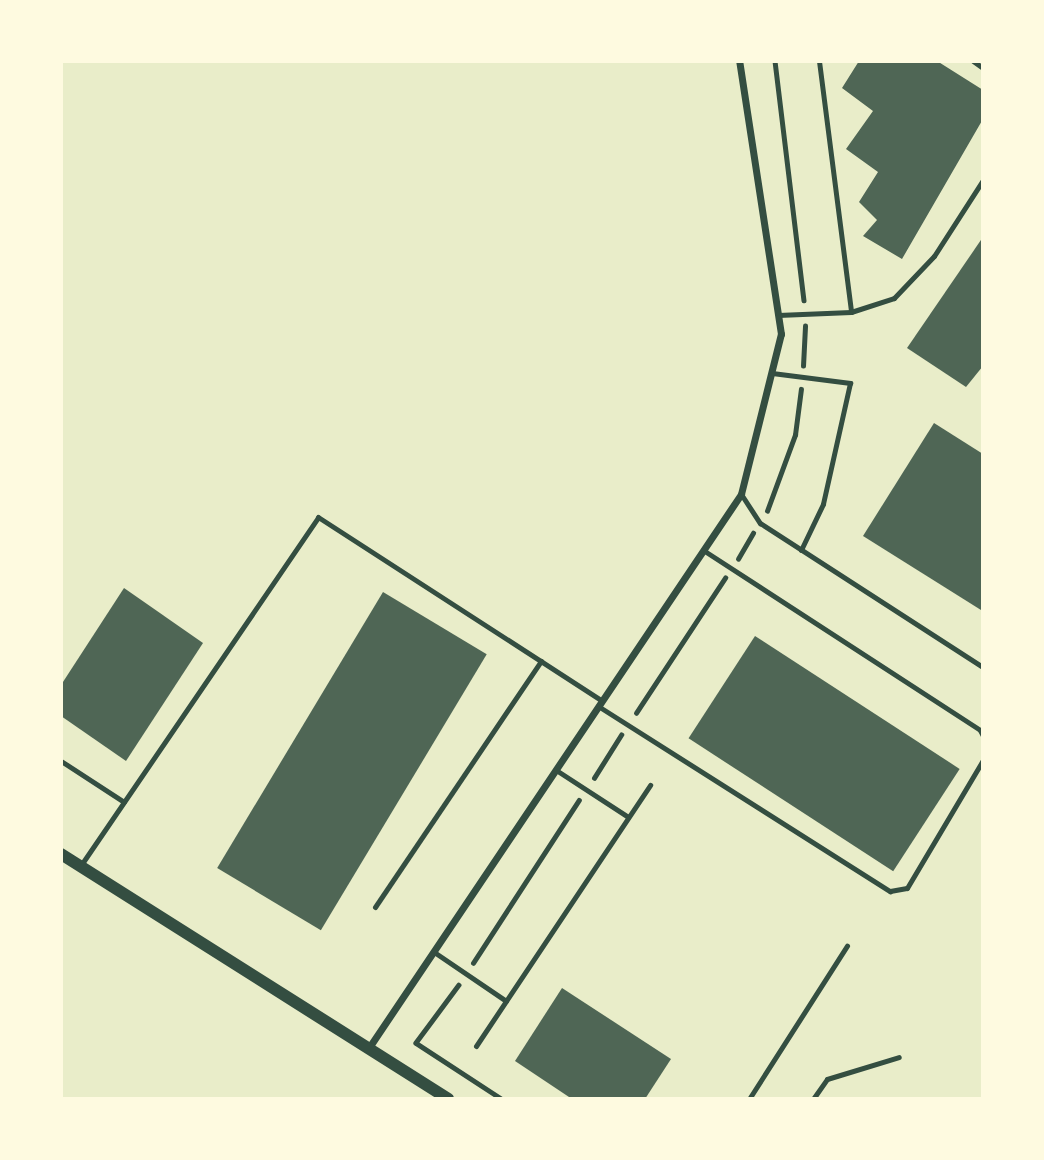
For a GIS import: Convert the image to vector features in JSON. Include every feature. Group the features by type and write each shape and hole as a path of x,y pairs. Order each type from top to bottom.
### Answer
{"street":[{"path":"370,1046 741,494 782,334 739,61"},
{"path":"61,854 370,1046 448,1099"}],"lane":[{"path":"819,61 851,312"},
{"path":"973,61 983,68"},
{"path":"778,315 851,312 894,298 934,256 983,180"},
{"path":"772,373 850,383 823,504 801,550"},
{"path":"741,494 760,523 983,667"},
{"path":"80,866 318,517 541,661 600,704 890,891 907,888 983,760"},
{"path":"703,550 980,730 983,736"},
{"path":"375,907 541,661"},
{"path":"61,761 124,802"},
{"path":"556,770 628,817"},
{"path":"476,1046 650,785"},
{"path":"749,1099 847,946"},
{"path":"434,952 506,1001"},
{"path":"813,1099 827,1079 899,1056"}],"building":[{"path":"859,61 937,61 983,90 983,119 902,259 863,236 877,220 859,202 878,172 846,149 873,111 842,88"},
{"path":"983,237 983,366 966,387 907,348"},
{"path":"934,423 983,454 981,610 863,536"},
{"path":"124,588 203,643 126,761 61,716 61,685"},
{"path":"383,592 487,654 321,930 217,868"},
{"path":"755,636 960,769 893,871 689,738"},
{"path":"562,988 671,1059 645,1099 572,1099 515,1061"}]}
